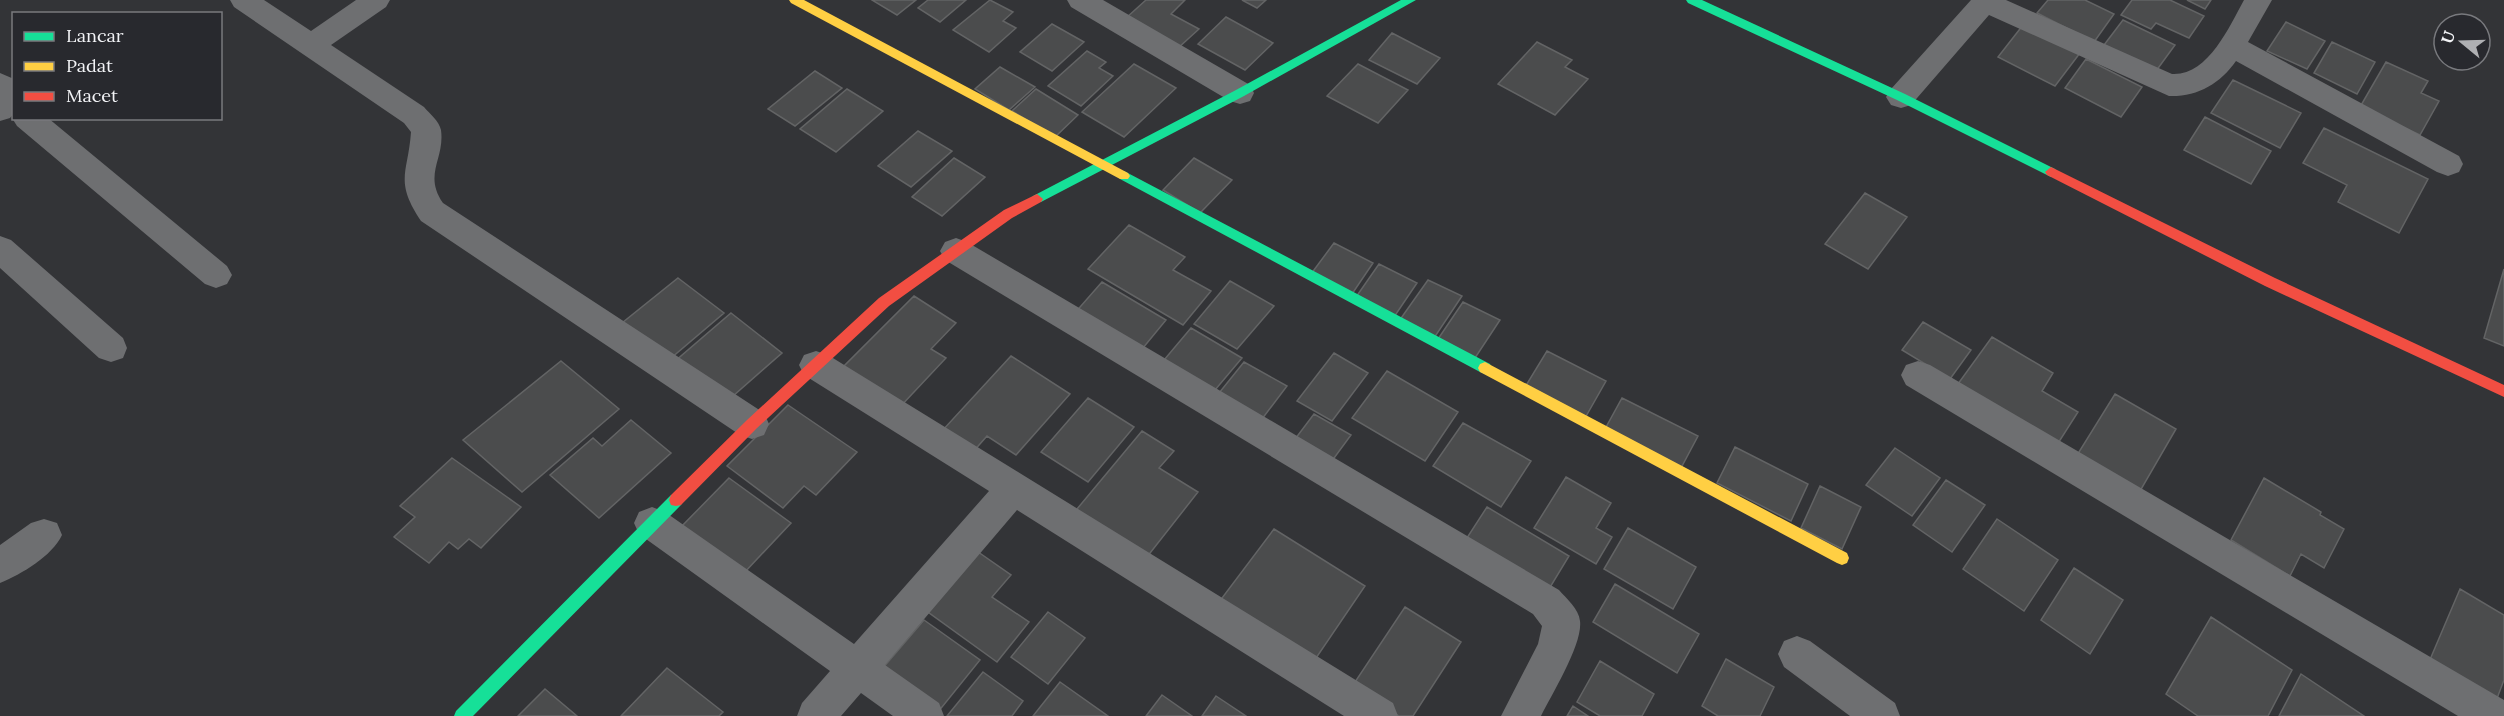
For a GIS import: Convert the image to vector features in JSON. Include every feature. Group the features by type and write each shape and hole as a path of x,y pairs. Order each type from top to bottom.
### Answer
{"street":[{"path":"244,0 414,115 426,129 426,146 416,174 421,198 432,212 752,424"},
{"path":"311,45 376,0"},
{"path":"795,0 1842,558"},
{"path":"1081,0 1240,93"},
{"path":"462,716 752,424 884,302 1008,214 1240,93 1410,0"},
{"path":"1692,0 1900,97 2270,282 2504,391"},
{"path":"1900,97 1986,1 2169,85 2179,87 2200,82 2232,46 2258,0"},
{"path":"2232,46 2448,164"},
{"path":"0,84 8,90 6,102 0,111"},
{"path":"29,120 216,275"},
{"path":"0,249 111,348"},
{"path":"956,251 1546,602 1562,621 1556,649 1520,716"},
{"path":"816,365 1379,716"},
{"path":"1918,375 2494,716"},
{"path":"816,716 1014,488"},
{"path":"652,523 925,716"},
{"path":"0,566 44,535"},
{"path":"1797,654 1881,716"}],"building":[{"path":"872,0 916,0 897,15"},
{"path":"928,0 966,0 940,22 918,8"},
{"path":"990,0 1013,12 1003,21 1016,28 989,52 953,30"},
{"path":"1146,0 1185,0 1171,14 1199,29 1178,48 1126,18"},
{"path":"1242,0 1266,0 1257,8"},
{"path":"2048,0 2085,0 2114,14 2094,42 2037,13"},
{"path":"2132,0 2170,0 2204,16 2189,38 2156,23 2151,29 2121,15"},
{"path":"2187,0 2211,0 2205,9"},
{"path":"1226,17 1273,43 1245,70 1198,44"},
{"path":"2123,20 2175,45 2156,71 2104,45"},
{"path":"2286,22 2325,41 2307,69 2267,51"},
{"path":"1052,24 1084,42 1052,71 1020,52"},
{"path":"2023,25 2080,53 2055,86 1998,57"},
{"path":"1392,33 1440,58 1417,84 1369,60"},
{"path":"1537,42 1572,60 1565,67 1588,79 1555,115 1498,84"},
{"path":"2332,42 2375,62 2357,94 2314,73"},
{"path":"1087,51 1106,62 1099,68 1113,76 1081,106 1048,86"},
{"path":"2086,59 2142,87 2121,117 2065,88"},
{"path":"2386,62 2428,81 2421,93 2439,101 2420,135 2360,107"},
{"path":"1134,64 1176,88 1124,137 1082,112"},
{"path":"1358,64 1408,90 1378,123 1327,96"},
{"path":"1000,67 1035,87 1009,110 975,89"},
{"path":"815,71 842,88 795,126 768,109"},
{"path":"2233,80 2301,113 2280,148 2211,113"},
{"path":"847,89 883,111 836,152 800,129"},
{"path":"1036,89 1078,115 1055,137 1012,111"},
{"path":"2205,117 2271,151 2251,184 2184,150"},
{"path":"2324,128 2428,179 2399,233 2338,202 2347,185 2303,163"},
{"path":"918,131 952,151 911,187 878,166"},
{"path":"954,158 985,177 942,216 912,197"},
{"path":"1194,158 1232,180 1200,213 1163,190"},
{"path":"1865,193 1907,217 1868,269 1825,244"},
{"path":"1129,225 1185,257 1173,270 1211,291 1183,325 1088,269"},
{"path":"1334,243 1373,263 1352,294 1311,274"},
{"path":"1379,264 1417,283 1394,317 1356,297"},
{"path":"2504,269 2504,346 2484,338"},
{"path":"678,278 724,313 664,364 617,327"},
{"path":"1428,280 1462,296 1434,338 1399,321"},
{"path":"1230,281 1274,306 1237,349 1194,324"},
{"path":"1102,282 1166,320 1138,354 1073,315"},
{"path":"914,296 956,323 931,349 946,358 898,409 840,370"},
{"path":"1463,302 1500,320 1475,358 1438,339"},
{"path":"731,313 782,353 725,403 674,362"},
{"path":"1923,322 1971,350 1950,379 1902,350"},
{"path":"1191,328 1242,358 1215,390 1164,360"},
{"path":"1992,337 2053,373 2042,391 2078,412 2055,448 1955,388"},
{"path":"1547,351 1606,381 1585,418 1525,387"},
{"path":"1334,353 1368,373 1332,421 1297,401"},
{"path":"1011,356 1070,394 1016,455 987,436 972,453 941,432"},
{"path":"561,361 619,409 522,492 463,440"},
{"path":"1244,362 1287,386 1262,419 1219,393"},
{"path":"1387,371 1458,412 1425,461 1352,418"},
{"path":"2115,394 2176,429 2136,498 2074,460"},
{"path":"1088,398 1134,427 1088,482 1041,452"},
{"path":"1622,398 1698,436 1681,468 1605,429"},
{"path":"788,405 857,452 816,495 804,486 783,508 727,466"},
{"path":"1314,414 1351,435 1326,469 1289,447"},
{"path":"631,420 671,453 599,518 550,475 593,438 602,446"},
{"path":"1463,423 1531,461 1501,507 1433,466"},
{"path":"1142,431 1174,451 1159,468 1198,492 1143,562 1072,515"},
{"path":"1735,447 1808,484 1791,521 1717,483"},
{"path":"1895,448 1940,478 1912,516 1866,485"},
{"path":"452,458 521,507 481,548 469,539 458,549 449,542 429,563 394,537 415,517 400,506"},
{"path":"1566,477 1611,503 1596,528 1612,537 1596,564 1534,528"},
{"path":"729,478 791,523 743,574 680,528"},
{"path":"2264,478 2321,512 2320,515 2344,529 2324,568 2301,554 2290,576 2231,540"},
{"path":"1946,480 1985,505 1952,552 1913,525"},
{"path":"1820,486 1861,507 1842,549 1801,528"},
{"path":"1487,507 1569,556 1546,594 1463,544"},
{"path":"1997,519 2058,560 2024,611 1963,569"},
{"path":"1628,528 1696,567 1673,609 1604,569"},
{"path":"1274,529 1365,586 1312,664 1219,602"},
{"path":"971,547 1011,575 992,597 1029,622 997,662 921,607"},
{"path":"2074,568 2123,600 2090,654 2041,620"},
{"path":"1615,584 1699,634 1677,673 1593,622"},
{"path":"2460,589 2504,615 2504,680 2493,709 2426,669"},
{"path":"1405,607 1461,642 1413,716 1399,716 1353,685"},
{"path":"1048,612 1085,638 1048,684 1011,657"},
{"path":"2211,617 2292,670 2268,716 2198,716 2166,694"},
{"path":"924,620 980,660 938,712 882,669"},
{"path":"1726,659 1774,687 1760,716 1718,716 1702,706"},
{"path":"1600,661 1654,694 1642,716 1600,716 1577,702"},
{"path":"667,668 723,712 719,716 621,716"},
{"path":"983,672 1023,701 1012,716 947,716"},
{"path":"2301,674 2364,716 2279,716"},
{"path":"1060,682 1108,716 1033,716"},
{"path":"545,689 577,716 518,716"},
{"path":"1162,695 1192,716 1146,716"},
{"path":"1216,696 1246,716 1202,716"},
{"path":"1573,706 1588,716 1567,716"}],"traffic: fast":[{"path":"1037,199 1240,93 1410,0"},
{"path":"1692,0 1901,97 2051,172"},
{"path":"1124,176 1485,368"},
{"path":"462,716 676,500"}],"traffic: slow":[{"path":"795,0 1124,176"},
{"path":"1485,368 1842,558"}],"traffic: jam":[{"path":"2051,172 2270,282 2504,391"},
{"path":"676,500 752,424 884,302 1008,214 1037,199"}]}
